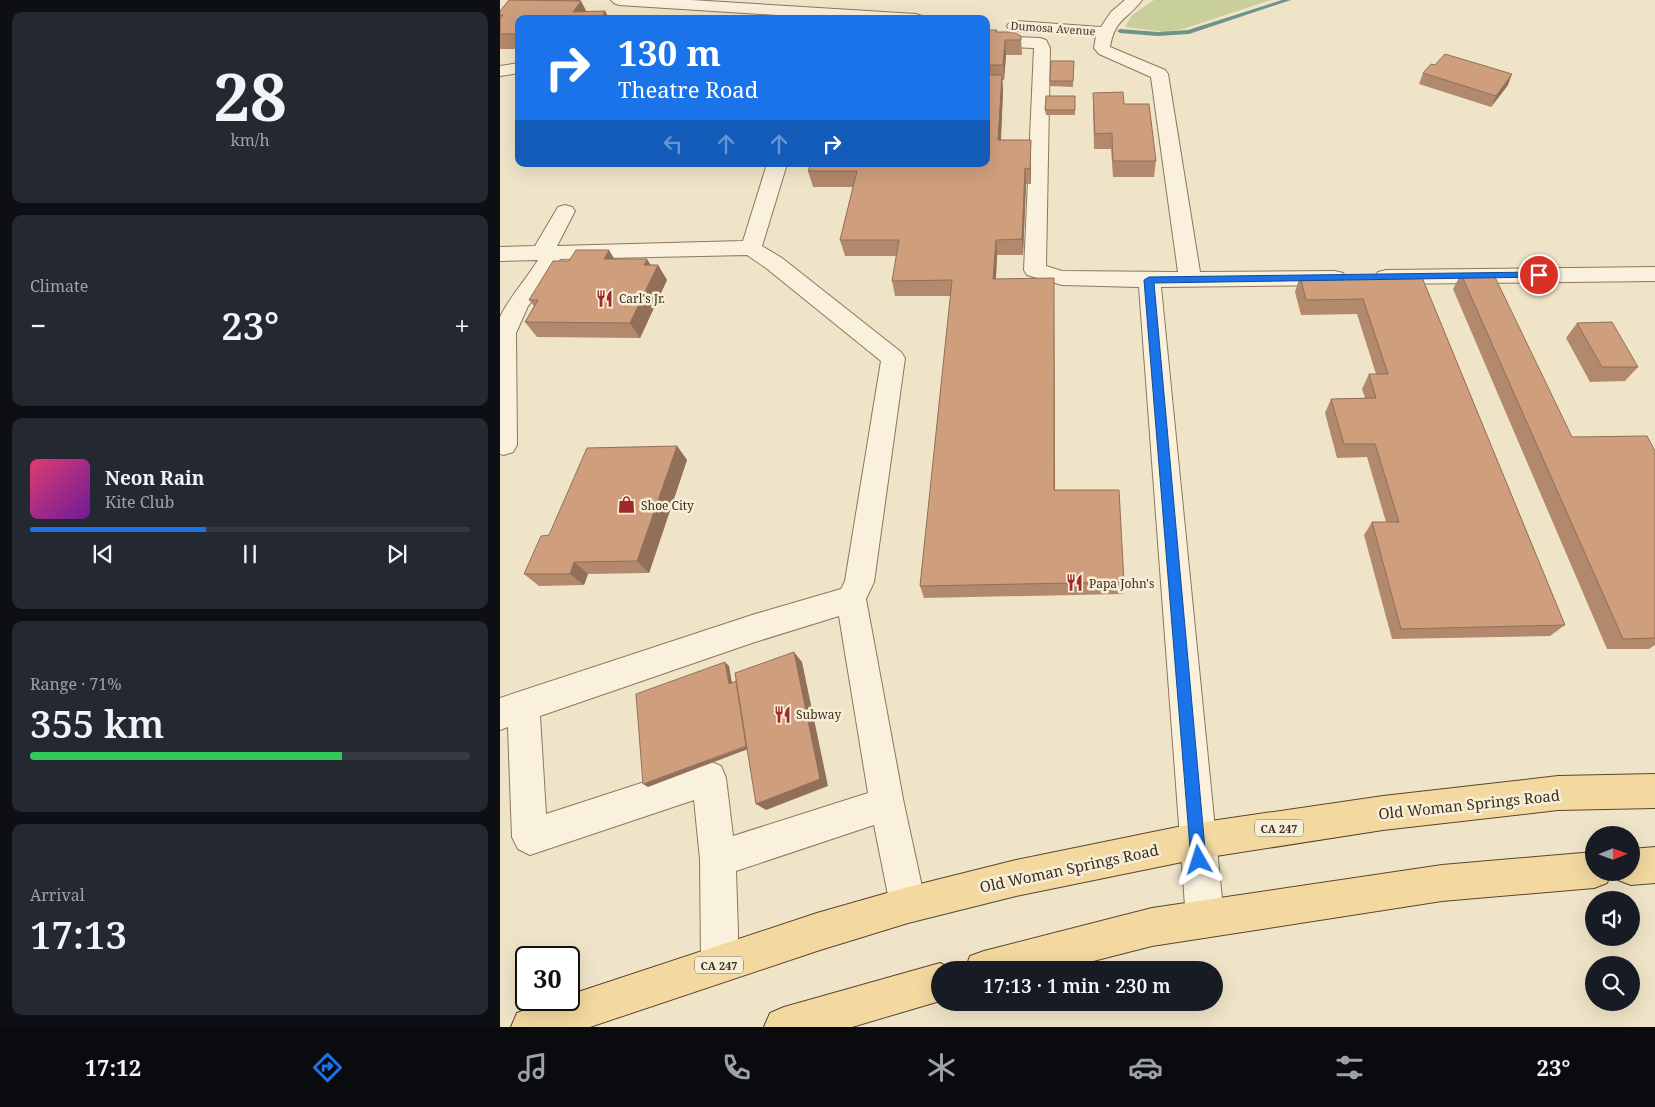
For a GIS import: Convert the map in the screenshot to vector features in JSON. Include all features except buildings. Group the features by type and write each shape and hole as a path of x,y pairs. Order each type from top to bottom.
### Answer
{"main road":[{"name":"Old Woman Springs Road","path":"530,1027 817,932 908,905 1016,878 1196,841 1384,813 1558,793 1655,792"},
{"path":"1640,866 1655,865"},
{"path":"1019,961 1152,927 1442,883 1585,871"},
{"path":"796,1025 931,985"}],"street":[{"path":"619,0 690,2 875,15"},
{"name":"Dumosa Avenue","path":"991,33 1106,32 1117,15 1134,0"},
{"path":"1106,32 1102,48 1105,51 1160,74 1190,279"},
{"path":"991,33 1040,43 1042,48 1035,270 1062,278 1149,280 1655,274"},
{"path":"500,71 515,69"},
{"path":"751,248 777,167"},
{"path":"504,445 504,333 518,303 538,280 565,211"},
{"path":"500,254 751,248 774,263 893,358 869,525 859,582 851,599 887,804 908,905"},
{"path":"1149,280 1196,841 1205,919"},
{"path":"720,964 718,859 709,778 530,837 512,710 755,628 851,599"},
{"path":"718,859 887,804"}],"green space":[{"path":"1154,0 1271,0 1183,29 1166,32 1125,27 1132,15"}],"waterway":[{"path":"1120,31 1158,34 1189,32 1288,0"}],"place":[{"name":"Carl's Jr.","path":"605,298"},
{"name":"Shoe City","path":"627,505"},
{"name":"Papa John's","path":"1075,583"},
{"name":"Subway","path":"782,714"}],"route":[{"path":"1199,860 1149,280 1539,275"}]}
